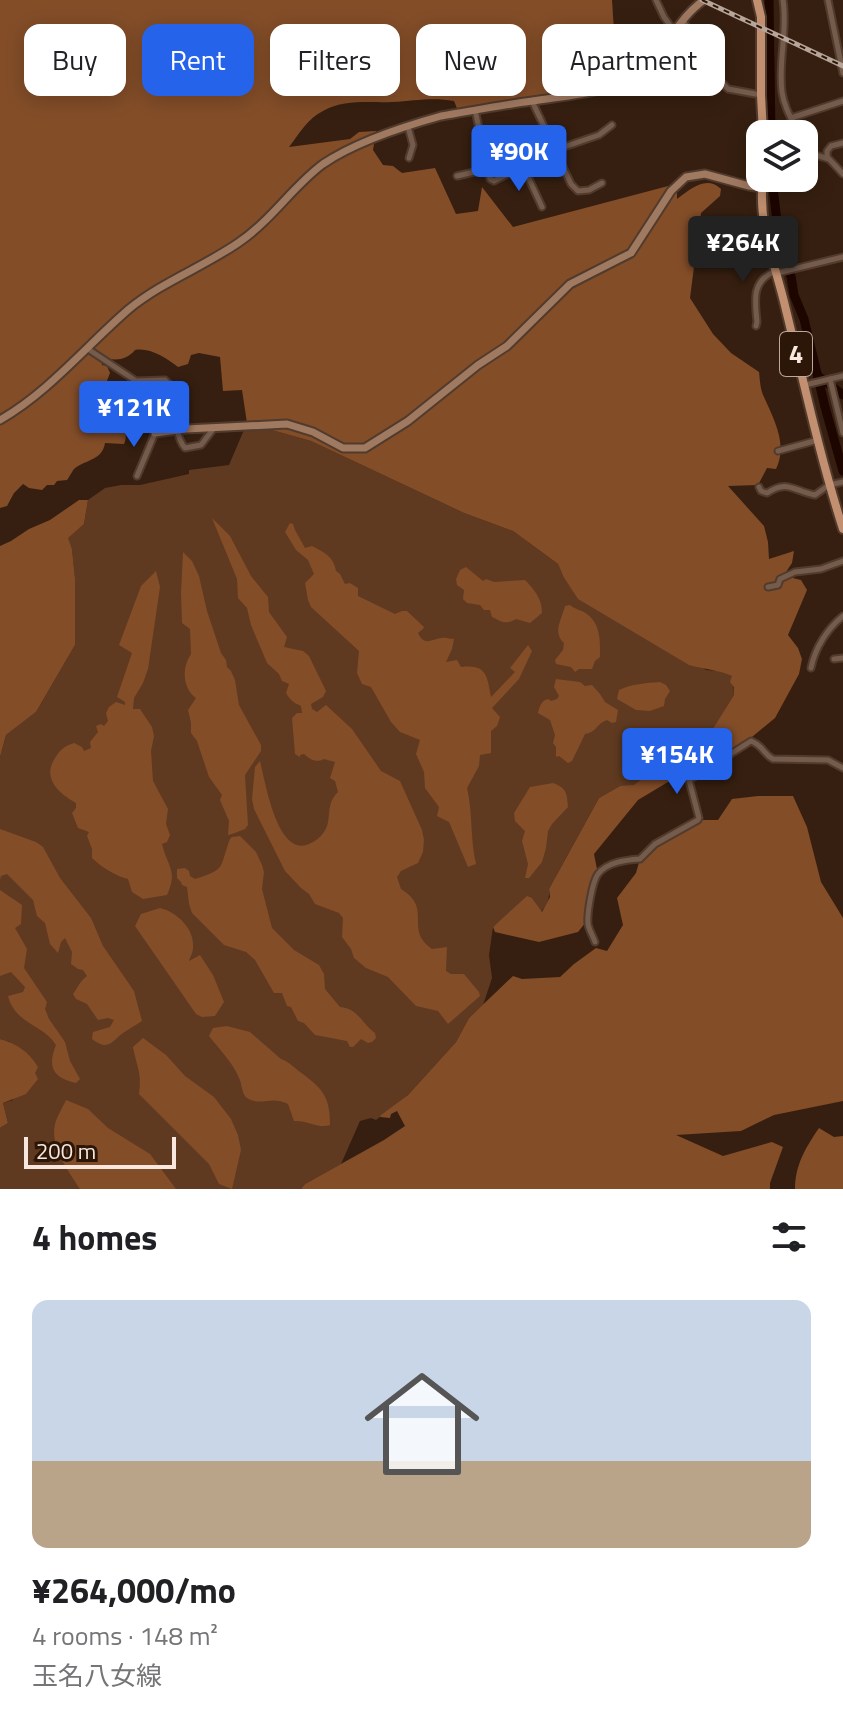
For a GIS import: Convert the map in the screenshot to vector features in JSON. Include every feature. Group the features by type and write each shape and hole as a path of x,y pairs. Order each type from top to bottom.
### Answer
{"main road":[{"path":"757,0 761,17 762,120"},
{"name":"4","path":"763,192 763,221 767,239 818,440 836,484 843,529"}],"street":[{"path":"656,0 669,24"},
{"path":"680,24 704,0"},
{"path":"783,0 782,90 791,118 843,101"},
{"path":"828,0 843,73"},
{"path":"683,20 711,71 728,89 761,95"},
{"path":"0,420 48,386 120,317 147,296 251,233 323,164 362,144 441,116 562,96"},
{"path":"532,101 571,184 578,191 589,190 602,183"},
{"path":"475,110 487,169 490,179 494,181 555,150 599,135 612,125"},
{"path":"408,127 413,145 409,158"},
{"path":"827,159 831,146 843,143"},
{"path":"818,156 833,162 843,174"},
{"path":"523,166 542,207"},
{"path":"457,176 487,169"},
{"path":"137,476 155,433 177,430 287,424 313,432 343,448 365,448 408,421 507,346 570,284 631,253 671,191 686,177 705,174 746,185"},
{"path":"740,243 767,239"},
{"path":"756,326 755,292 770,274 843,257"},
{"path":"88,349 136,381 165,380 171,386 177,430 185,448 201,445 214,428"},
{"path":"805,385 843,376"},
{"path":"830,379 843,433"},
{"path":"778,451 818,440"},
{"path":"759,487 767,493 785,485 815,495 836,484"},
{"path":"768,587 778,585 780,579 795,572 821,569 843,561"},
{"path":"811,668 823,639 843,616"},
{"path":"834,659 843,658"},
{"path":"595,942 588,921 598,874 623,860 640,859 655,844 698,820 689,780 751,741 760,744 766,756 773,759 828,760 843,768"}],"shaded area":[{"path":"0,0 612,0 614,24 542,24 542,96 560,96 459,113 454,101 446,100 339,105 312,118 289,147 350,139 359,132 376,131 373,150 383,165 393,166 402,173 435,168 456,214 478,211 482,187 513,227 672,185 677,199 704,183 721,189 720,196 701,213 690,298 713,334 731,353 759,372 762,391 778,432 781,450 776,469 767,468 758,485 728,486 764,526 769,559 794,551 792,563 786,572 801,580 807,590 788,635 802,659 799,674 775,718 735,751 689,780 668,782 638,800 594,854 598,874 586,922 578,932 539,942 495,932 493,927 527,896 542,912 550,897 549,889 599,798 620,786 634,785 711,732 734,695 730,682 732,676 689,665 578,599 558,564 513,531 464,513 311,441 247,423 242,390 223,391 220,357 199,353 191,355 188,364 178,367 146,350 135,350 120,359 101,357 102,365 107,366 110,373 105,386 109,420 121,419 124,422 124,444 105,443 101,453 74,469 67,480 47,485 42,490 23,484 7,506 0,508"},
{"path":"247,423 311,441 464,513 513,531 558,564 563,576 706,670 733,676 734,695 712,732 690,744 634,786 620,786 599,798 549,889 548,901 541,912 532,898 493,927 489,955 492,978 483,1005 469,1018 456,1042 408,1095 376,1120 360,1121 341,1164 301,1189 0,1189 0,1128 8,1123 3,1103 13,1100 10,1042 0,1039 0,757 6,735 36,712 75,645 75,578 72,549 67,538 84,524 88,500 105,488 140,485 189,474 189,470 229,465"},
{"path":"79,500 88,500 84,524 68,538 75,578 75,645 36,712 6,735 0,757 0,546 50,520"},
{"path":"212,518 230,536 251,576 268,597 269,612 287,637 284,647 303,651 309,656 326,691 323,697 311,704 312,709 317,712 326,705 352,729 381,771 400,781 424,840 418,863 401,871 397,877 401,889 416,904 418,926 424,942 432,949 447,947 446,971 464,974 480,996 448,1024 438,1011 416,1006 388,977 366,968 354,958 342,937 343,918 339,913 315,904 285,871 254,809 255,767 260,761 269,799 281,829 289,840 298,845 313,842 327,827 331,802 338,792 335,781 330,778 335,762 324,759 316,761 304,754 300,757 295,754 292,718 302,713 301,706 286,693 289,684 282,681 267,663 247,608 238,598 237,579"},
{"path":"290,523 305,548 312,546 328,556 345,584 350,583 358,588 358,596 395,614 407,611 424,627 418,633 423,640 454,639 446,662 457,660 461,667 481,670 487,677 491,697 515,672 510,668 528,645 532,651 519,679 492,708 500,717 491,731 491,753 480,755 479,766 467,788 476,864 468,867 449,822 437,816 439,807 425,788 424,772 416,754 420,740 400,732 391,722 371,687 362,684 357,673 359,651 311,607 305,583 314,574 308,560 296,550 285,532"},
{"path":"183,552 192,561 199,576 221,653 235,680 239,705 261,745 261,751 245,775 248,825 228,835 229,821 220,800 222,795 209,777 197,741 191,733 188,710 196,698 188,689 185,678 191,654 190,629 182,623"},
{"path":"466,567 483,581 525,580 537,595 542,613 530,623 516,619 504,622 492,617 490,610 467,603 463,599 464,590 457,585 456,579 460,570"},
{"path":"156,571 160,587 148,669 134,698 133,709 140,709 152,727 153,781 168,809 166,824 170,835 167,842 162,844 172,880 167,895 143,899 132,892 128,879 109,871 92,858 87,836 89,832 78,828 72,813 76,803 58,790 50,772 55,758 65,747 74,743 84,751 91,748 90,742 98,732 96,726 104,726 108,721 106,713 109,707 116,702 125,705 117,697 132,653 119,645 141,586"},
{"path":"570,605 592,618 597,628 600,657 592,669 575,672 571,667 556,664 564,643 560,639 559,625 565,606"},
{"path":"556,679 592,685 605,702 618,710 616,722 607,720 585,734 572,761 568,763 556,757 555,735 550,720 538,713 544,701 559,696 554,687"},
{"path":"660,682 670,691 664,706 650,711 636,710 617,699 619,690 624,688"},
{"path":"553,783 565,792 568,807 548,831 542,862 529,878 525,878 528,864 522,841 525,831 515,821 514,813 530,787"},
{"path":"793,796 807,827 821,882 843,918 843,1101 774,1115 741,1131 676,1135 723,1156 772,1142 783,1147 770,1189 301,1189 405,1126 397,1111 390,1118 380,1117 408,1095 456,1042 469,1018 513,976 522,979 560,977 596,948 607,951 623,925 617,898 636,873 640,859 655,844 698,820 718,820 732,799"},
{"path":"0,829 43,847 60,878 91,918 103,946 134,991 142,1021 109,1044 102,1045 92,1039 93,1032 110,1027 114,1020 98,1020 87,1004 73,994 87,976 71,964 72,952 65,938 58,953 50,944 45,923 37,916 33,900 7,874 0,880"},
{"path":"240,836 256,852 262,865 262,889 272,928 294,950 319,965 324,974 325,989 340,1007 356,1013 375,1033 376,1038 372,1042 361,1039 350,1047 347,1041 315,1035 298,1021 282,993 274,993 255,960 246,952 224,945 192,913 187,887 177,878 177,869 185,868 195,879 212,873 220,866 230,839"},
{"path":"0,890 22,905 21,924 15,928 27,949 24,968 47,1002 45,1009 49,1019 65,1042 70,1061 80,1079 76,1083 57,1075 52,1065 56,1045 51,1038 23,1019 12,1005 8,996 23,992 25,987 11,972 0,976"},
{"path":"160,908 178,917 188,928 193,941 189,961 200,955 213,975 224,1002 215,1016 196,1014 135,926 141,914"},
{"path":"227,1026 250,1032 316,1085 327,1101 330,1125 294,1121 288,1104 248,1099 233,1067 209,1036 213,1028"},
{"path":"143,1038 214,1097 231,1119 241,1150 232,1189 219,1184 209,1164 139,1094 139,1075 133,1047"},
{"path":"0,1039 17,1046 31,1057 38,1067 35,1073 38,1079 26,1094 3,1103 8,1123 0,1128"},
{"path":"66,1100 88,1109 108,1128 150,1154 176,1189 80,1189 55,1142 55,1124"},
{"path":"819,1128 834,1137 843,1136 843,1189 795,1189 802,1157"}],"waterway":[{"path":"769,0 771,120"},
{"path":"774,192 780,248 804,319 843,471"},
{"path":"818,376 843,395"}],"railway":[{"path":"702,0 843,66"}]}
